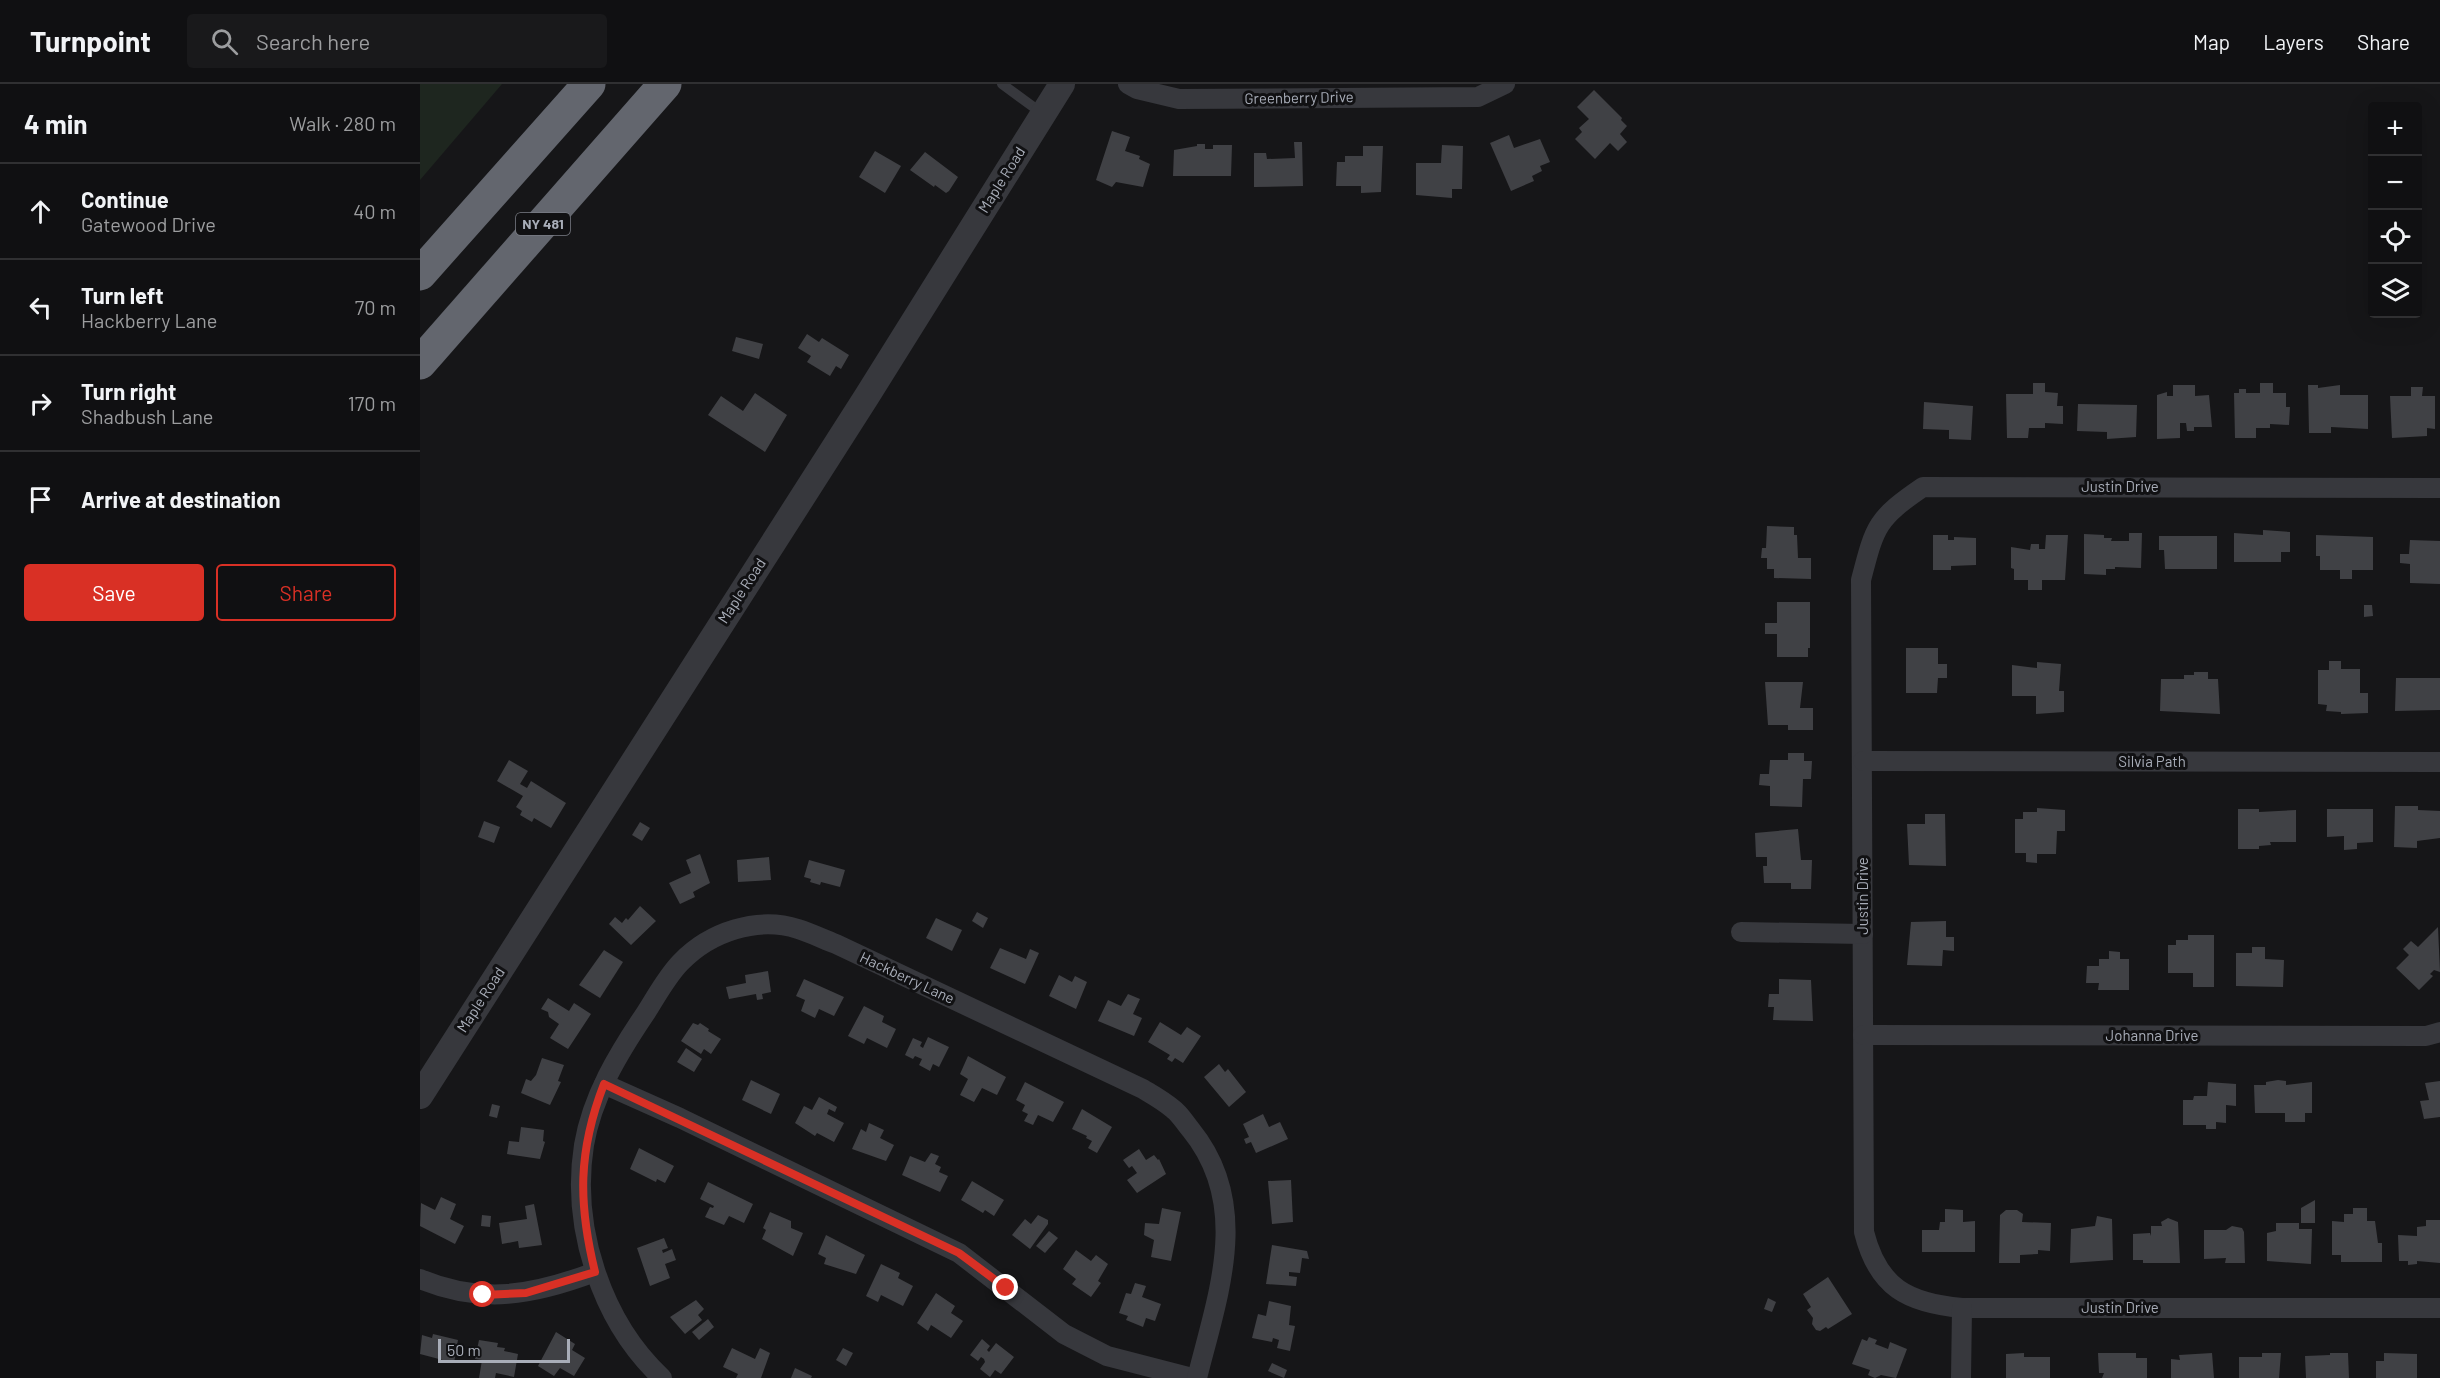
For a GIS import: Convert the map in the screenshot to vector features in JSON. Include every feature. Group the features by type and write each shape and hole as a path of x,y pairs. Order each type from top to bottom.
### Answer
{"highway":[{"path":"420,274 588,84"},
{"name":"NY 481","path":"420,363 665,84"}],"street":[{"name":"Maple Road","path":"420,1096 867,396 1062,84"},
{"name":"Greenberry Drive","path":"1128,84 1137,89 1179,99 1478,97 1505,84"},
{"name":"Justin Drive","path":"2440,488 1923,487 1890,510 1872,536 1860,580 1863,761 1864,1232 1870,1254 1881,1274 1898,1288 1927,1305 1962,1308 2440,1308"},
{"name":"Silvia Path","path":"1863,761 2440,762"},
{"name":"Hackberry Lane","path":"662,1378 621,1327 595,1272 585,1230 582,1185 584,1145 604,1084 620,1050 680,963 700,945 719,934 744,927 772,925 797,928 836,944 1143,1089 1174,1109 1205,1147 1224,1197 1227,1239 1219,1293 1197,1378"},
{"path":"1741,932 1863,934"},
{"name":"Johanna Drive","path":"1863,1035 2426,1036 2440,1032"},
{"path":"604,1084 959,1253 1064,1334 1107,1356 1191,1378"},
{"path":"420,1278 448,1291 483,1295 526,1293 595,1272"},
{"path":"1961,1378 1962,1308"}],"lane":[{"path":"1002,84 1043,114"}],"shaded area":[{"path":"420,84 502,84 420,180"}],"building":[{"path":"1594,90 1627,126 1620,134 1627,142 1618,151 1610,143 1595,159 1575,139 1582,132 1579,128 1589,119 1577,107"},
{"path":"1112,131 1130,137 1125,151 1140,156 1139,159 1150,164 1143,187 1116,182 1112,187 1096,180"},
{"path":"1509,135 1514,148 1540,139 1550,162 1540,166 1542,171 1532,176 1534,181 1511,191 1490,143"},
{"path":"1294,142 1302,142 1303,186 1254,187 1254,153 1266,153 1267,159 1295,158"},
{"path":"1197,144 1205,144 1205,149 1213,149 1213,145 1232,145 1231,176 1173,176 1174,150 1197,146"},
{"path":"1442,145 1463,146 1462,189 1452,189 1452,198 1416,195 1416,163 1441,163"},
{"path":"1363,146 1383,146 1381,192 1361,193 1361,186 1336,186 1337,162 1345,162 1345,156 1363,156"},
{"path":"875,151 901,166 885,193 859,177"},
{"path":"925,152 958,177 946,193 910,170"},
{"path":"807,334 819,342 822,338 849,355 841,369 836,366 830,376 807,362 811,356 798,348"},
{"path":"736,337 763,344 759,359 732,351"},
{"path":"2033,383 2045,383 2045,392 2058,393 2057,406 2063,406 2063,424 2045,423 2045,428 2029,428 2028,438 2007,438 2006,394 2033,394"},
{"path":"2260,383 2273,383 2273,393 2286,393 2286,407 2290,407 2289,425 2270,424 2270,428 2256,428 2256,438 2235,438 2234,393 2239,393 2239,389 2246,389 2246,393 2260,393"},
{"path":"2173,385 2195,385 2195,396 2209,395 2212,427 2194,427 2194,431 2187,431 2186,423 2180,423 2180,438 2157,439 2157,395 2167,392 2167,396 2173,396"},
{"path":"2308,385 2318,385 2318,388 2340,385 2340,395 2368,395 2368,429 2331,427 2331,433 2309,433"},
{"path":"2411,387 2423,387 2422,396 2435,396 2435,429 2427,428 2427,436 2392,438 2390,396 2411,396"},
{"path":"755,393 787,415 765,452 708,415 721,396 743,411"},
{"path":"1924,402 1973,406 1971,440 1949,439 1949,430 1923,429"},
{"path":"2078,404 2137,405 2136,437 2107,439 2107,432 2077,431"},
{"path":"1767,526 1794,527 1794,535 1797,535 1798,558 1811,558 1811,579 1774,578 1774,569 1767,569 1767,558 1761,558 1762,548 1766,548"},
{"path":"2263,530 2290,532 2290,552 2281,552 2281,562 2234,562 2234,533 2263,535"},
{"path":"2129,533 2142,533 2141,568 2115,567 2115,569 2106,569 2106,575 2084,574 2084,534 2104,535 2104,538 2112,538 2111,541 2129,541"},
{"path":"1933,535 1948,535 1948,540 1954,540 1954,537 1976,538 1976,565 1951,566 1951,570 1933,570"},
{"path":"2046,535 2068,535 2065,580 2042,580 2042,590 2028,590 2028,580 2014,580 2014,569 2011,568 2011,547 2030,550 2031,544 2039,544 2039,549 2045,549"},
{"path":"2316,535 2373,537 2373,570 2352,570 2352,579 2340,579 2340,570 2320,570 2320,556 2316,556"},
{"path":"2159,536 2217,536 2217,569 2165,569 2164,550 2159,550"},
{"path":"2410,540 2440,541 2440,584 2410,583 2410,564 2400,563 2400,554 2409,554"},
{"path":"1777,602 1810,602 1808,657 1777,657 1777,634 1765,634 1765,623 1777,623"},
{"path":"2364,605 2372,605 2373,616 2364,617"},
{"path":"1906,648 1938,648 1938,664 1947,664 1947,678 1938,678 1937,693 1906,693"},
{"path":"2329,661 2341,661 2341,669 2360,669 2360,693 2368,693 2368,713 2341,714 2341,712 2326,711 2327,705 2318,704 2318,670 2329,670"},
{"path":"2037,662 2061,664 2059,691 2064,691 2064,712 2036,714 2036,696 2012,696 2012,665 2037,668"},
{"path":"2194,672 2208,672 2208,679 2218,679 2220,714 2160,711 2161,679 2184,679 2184,675 2194,675"},
{"path":"2396,678 2440,678 2440,710 2395,711"},
{"path":"1765,682 1803,682 1800,708 1813,708 1813,730 1788,730 1788,725 1768,725"},
{"path":"1788,753 1804,753 1804,761 1812,761 1811,779 1803,779 1802,807 1770,806 1770,786 1759,785 1760,774 1769,774 1770,760 1788,760"},
{"path":"509,760 528,771 520,784 527,788 531,781 566,803 551,828 534,818 532,822 520,815 522,811 516,807 523,796 497,781"},
{"path":"2395,806 2418,806 2418,810 2440,811 2440,838 2417,841 2417,848 2394,847"},
{"path":"2037,808 2065,810 2065,831 2057,831 2056,854 2037,854 2037,863 2026,862 2026,853 2015,853 2015,819 2023,819 2023,812 2037,812"},
{"path":"2238,809 2259,809 2259,812 2296,810 2296,842 2270,842 2271,845 2259,846 2259,849 2238,849"},
{"path":"2327,809 2373,809 2373,842 2357,843 2357,849 2344,850 2344,836 2327,837"},
{"path":"1925,814 1945,814 1946,866 1909,865 1907,824 1925,824"},
{"path":"484,821 500,827 494,843 478,837"},
{"path":"640,822 650,828 642,841 632,835"},
{"path":"1798,829 1801,860 1812,860 1811,889 1791,889 1791,883 1764,883 1763,866 1767,866 1767,857 1756,857 1755,833"},
{"path":"700,854 710,883 693,892 695,897 680,904 669,883 691,873 686,860"},
{"path":"769,857 771,880 738,882 737,860"},
{"path":"809,860 845,870 840,887 821,882 820,885 804,877"},
{"path":"640,906 656,921 631,945 609,924 615,917 622,923 626,918 628,920"},
{"path":"977,912 988,918 983,928 972,921"},
{"path":"936,918 962,930 952,951 926,938"},
{"path":"1946,921 1946,937 1954,937 1954,951 1943,950 1942,966 1907,965 1911,922"},
{"path":"2438,927 2440,972 2434,970 2430,974 2433,976 2419,990 2396,968 2409,955 2403,949 2411,941 2418,947"},
{"path":"2188,935 2214,935 2214,987 2193,987 2193,973 2168,973 2168,945 2176,945 2176,940 2188,940"},
{"path":"2252,947 2265,947 2265,959 2284,960 2283,987 2236,986 2236,953 2252,953"},
{"path":"1000,948 1026,959 1030,949 1039,953 1025,984 990,968"},
{"path":"604,950 623,962 600,998 579,985"},
{"path":"2109,951 2120,952 2120,959 2129,959 2129,990 2098,990 2099,983 2086,983 2087,966 2099,966 2099,959 2109,959"},
{"path":"768,971 771,992 762,994 763,999 757,1000 756,994 729,999 726,987 746,983 745,975"},
{"path":"1059,975 1072,982 1075,976 1087,982 1076,1009 1049,996"},
{"path":"804,979 844,997 834,1016 819,1009 815,1018 801,1011 805,1000 796,996"},
{"path":"1779,979 1811,980 1813,1021 1773,1020 1774,1007 1768,1007 1769,994 1779,994"},
{"path":"1128,994 1140,999 1133,1014 1142,1018 1134,1036 1098,1021 1108,1000 1121,1006"},
{"path":"548,998 569,1011 574,1003 591,1014 568,1049 550,1038 559,1024 549,1017 548,1012 541,1009"},
{"path":"864,1006 884,1016 882,1022 896,1029 887,1048 867,1038 864,1044 848,1036"},
{"path":"1160,1022 1181,1035 1187,1027 1201,1036 1183,1063 1175,1058 1172,1062 1167,1059 1170,1055 1148,1042"},
{"path":"693,1023 698,1025 700,1023 721,1039 711,1054 704,1049 701,1054 681,1041"},
{"path":"928,1037 949,1047 939,1067 933,1064 930,1071 919,1065 922,1059 915,1056 913,1059 905,1055 913,1038 922,1042 920,1046 923,1048"},
{"path":"686,1048 702,1059 694,1072 677,1062"},
{"path":"968,1056 1006,1077 997,1095 982,1088 974,1102 960,1095 968,1079 960,1074"},
{"path":"542,1058 564,1065 558,1081 561,1082 550,1105 521,1093 526,1079 531,1081 536,1075"},
{"path":"1219,1064 1225,1072 1228,1069 1246,1092 1229,1107 1204,1077"},
{"path":"751,1080 780,1094 771,1114 742,1100"},
{"path":"2286,1081 2286,1085 2312,1082 2312,1113 2305,1113 2305,1122 2285,1122 2285,1113 2255,1113 2254,1085 2266,1085 2266,1082"},
{"path":"2440,1081 2440,1117 2424,1119 2420,1101 2429,1100 2425,1083"},
{"path":"1025,1082 1064,1102 1053,1122 1038,1115 1033,1125 1024,1121 1028,1114 1022,1111 1025,1105 1016,1100"},
{"path":"2208,1082 2236,1084 2236,1106 2226,1105 2226,1123 2216,1122 2216,1129 2206,1129 2206,1125 2183,1125 2183,1100 2193,1100 2194,1096 2207,1096"},
{"path":"819,1097 837,1107 835,1112 829,1109 827,1114 844,1123 834,1142 817,1133 815,1136 795,1123 804,1106 812,1110"},
{"path":"492,1104 500,1106 497,1118 489,1116"},
{"path":"1082,1109 1112,1127 1097,1153 1088,1148 1092,1141 1086,1138 1087,1136 1072,1129"},
{"path":"1263,1114 1269,1127 1280,1122 1288,1139 1256,1153 1251,1142 1246,1144 1244,1139 1249,1137 1243,1124"},
{"path":"869,1123 884,1130 880,1138 894,1145 886,1161 852,1149 861,1129 866,1132"},
{"path":"521,1127 544,1130 543,1141 545,1142 540,1159 507,1154 509,1141 519,1142"},
{"path":"639,1148 674,1166 665,1183 657,1179 656,1182 630,1169"},
{"path":"1139,1149 1146,1160 1154,1155 1159,1159 1166,1174 1137,1193 1127,1180 1137,1173 1123,1160"},
{"path":"931,1153 939,1156 935,1164 941,1167 939,1172 948,1176 940,1192 902,1175 910,1156 925,1162"},
{"path":"1291,1180 1293,1222 1272,1224 1268,1181"},
{"path":"972,1181 1004,1200 994,1216 985,1210 983,1213 961,1200"},
{"path":"708,1182 753,1204 744,1223 729,1216 724,1225 705,1217 710,1207 714,1206 700,1199"},
{"path":"441,1197 456,1204 450,1219 464,1226 455,1244 420,1226 421,1203 435,1210"},
{"path":"2315,1200 2315,1223 2301,1223 2301,1208"},
{"path":"534,1204 542,1245 519,1248 518,1241 502,1244 499,1223 527,1219 525,1206"},
{"path":"1162,1208 1181,1212 1171,1261 1151,1257 1154,1240 1144,1235 1145,1223 1159,1224"},
{"path":"2353,1208 2367,1208 2367,1221 2375,1221 2378,1243 2382,1243 2382,1262 2341,1262 2341,1255 2332,1255 2332,1221 2344,1222 2344,1214 2353,1214"},
{"path":"1945,1209 1963,1210 1963,1222 1975,1221 1975,1252 1922,1252 1922,1230 1939,1230 1940,1222 1945,1222"},
{"path":"2006,1210 2017,1210 2023,1214 2022,1222 2051,1223 2050,1251 2038,1250 2038,1254 2020,1255 2020,1263 1999,1263 2000,1215"},
{"path":"770,1212 791,1221 791,1228 803,1233 793,1256 762,1239 766,1230 763,1228"},
{"path":"482,1215 491,1216 490,1227 481,1226"},
{"path":"1038,1215 1048,1220 1048,1224 1030,1249 1012,1235 1025,1219 1031,1224"},
{"path":"2097,1216 2112,1219 2113,1260 2070,1263 2071,1229 2095,1226"},
{"path":"2168,1218 2178,1222 2180,1263 2143,1263 2143,1260 2133,1260 2133,1234 2150,1233 2151,1236 2151,1226 2162,1226 2161,1222"},
{"path":"2426,1220 2440,1220 2440,1263 2417,1261 2417,1264 2408,1265 2408,1261 2399,1261 2398,1235 2417,1236 2417,1227 2426,1226"},
{"path":"2276,1223 2299,1223 2299,1229 2312,1229 2311,1264 2267,1261 2267,1233 2276,1231"},
{"path":"2232,1226 2242,1228 2244,1232 2245,1263 2225,1263 2226,1258 2204,1259 2204,1230 2226,1230"},
{"path":"1049,1231 1058,1238 1045,1253 1036,1246"},
{"path":"826,1235 865,1255 856,1274 824,1264 826,1258 818,1254"},
{"path":"664,1238 668,1248 662,1250 663,1253 672,1249 676,1260 665,1264 670,1278 650,1286 637,1248"},
{"path":"1272,1245 1307,1251 1309,1259 1302,1258 1300,1273 1289,1272 1289,1276 1297,1277 1296,1286 1266,1284"},
{"path":"1076,1250 1091,1261 1096,1255 1108,1264 1098,1281 1101,1283 1091,1297 1072,1284 1076,1279 1063,1269"},
{"path":"881,1264 900,1273 898,1278 913,1286 903,1306 881,1295 878,1302 866,1296"},
{"path":"1828,1277 1852,1314 1828,1329 1826,1327 1820,1331 1816,1330 1812,1324 1813,1318 1807,1310 1811,1307 1803,1294"},
{"path":"1135,1283 1146,1286 1142,1297 1161,1304 1155,1321 1146,1318 1143,1327 1126,1320 1128,1316 1119,1313 1126,1293 1131,1294"},
{"path":"936,1293 955,1306 951,1313 963,1321 951,1338 931,1325 928,1331 917,1323"},
{"path":"1768,1298 1776,1302 1772,1312 1764,1309"},
{"path":"696,1300 704,1309 698,1315 702,1320 685,1334 670,1317"},
{"path":"1269,1301 1291,1306 1289,1325 1295,1326 1290,1351 1277,1348 1279,1340 1273,1338 1272,1342 1252,1338 1258,1314 1266,1316"},
{"path":"708,1319 714,1327 699,1340 692,1332"},
{"path":"556,1332 575,1344 572,1350 585,1358 574,1376 560,1368 554,1376 538,1366"},
{"path":"433,1334 458,1340 454,1363 420,1354 422,1335 432,1338"},
{"path":"1869,1337 1877,1340 1875,1344 1888,1349 1890,1342 1907,1349 1896,1378 1881,1375 1875,1378 1868,1375 1870,1370 1852,1364 1862,1339 1867,1341"},
{"path":"982,1339 990,1346 987,1350 989,1352 996,1343 1014,1357 1001,1374 995,1370 990,1377 980,1369 985,1362 984,1359 981,1357 978,1361 970,1355"},
{"path":"479,1340 498,1343 497,1347 505,1348 504,1351 518,1354 514,1377 496,1373 495,1378 479,1378 482,1360 475,1359"},
{"path":"732,1348 755,1359 760,1348 770,1353 761,1378 736,1378 738,1374 723,1367"},
{"path":"843,1348 853,1353 846,1366 836,1360"},
{"path":"2024,1353 2024,1357 2050,1357 2050,1378 2006,1378 2006,1354"},
{"path":"2098,1353 2136,1353 2136,1358 2147,1358 2147,1378 2102,1378 2104,1373 2099,1373"},
{"path":"2212,1353 2214,1378 2171,1378 2171,1359 2180,1360 2179,1355"},
{"path":"2262,1353 2281,1353 2279,1378 2239,1378 2239,1357 2262,1357"},
{"path":"2330,1353 2348,1353 2349,1378 2306,1378 2305,1356 2330,1355"},
{"path":"2384,1353 2417,1354 2417,1378 2376,1378 2376,1361 2384,1361"},
{"path":"1272,1363 1287,1370 1284,1378 1268,1371"},
{"path":"795,1368 812,1376 811,1378 791,1378"}],"route":[{"path":"483,1295 526,1293 572,1281 595,1272 585,1230 582,1185 584,1145 604,1084 680,1118 959,1253 1006,1288"}]}
